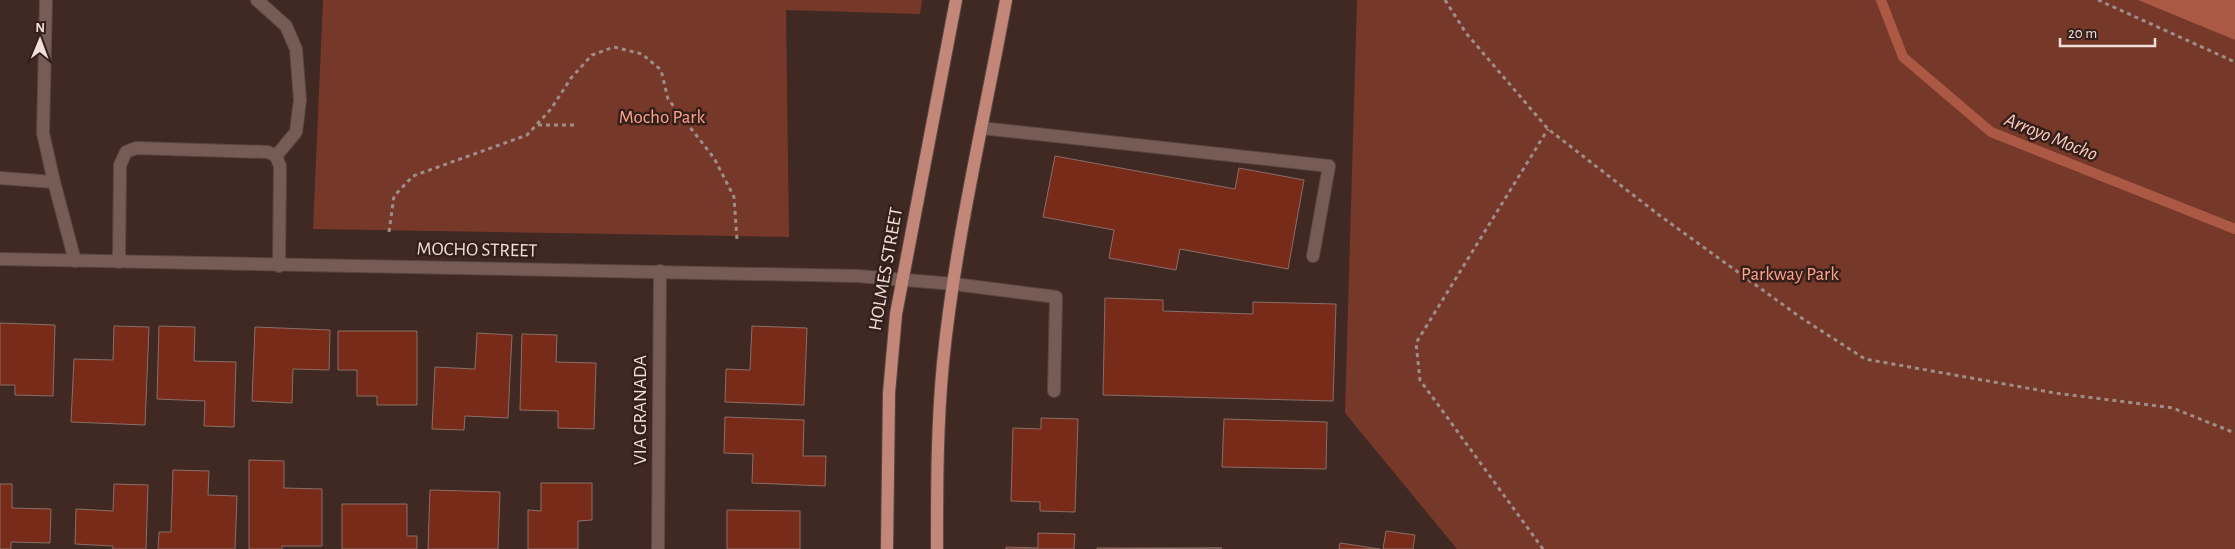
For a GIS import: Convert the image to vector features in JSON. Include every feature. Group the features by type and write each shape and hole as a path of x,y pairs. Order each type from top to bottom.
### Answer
{"main road":[{"name":"HOLMES STREET","path":"887,549 889,393 892,343 902,279 956,0"},
{"path":"937,549 941,398 946,335 981,128 1006,0"}],"street":[{"path":"46,0 44,133 54,182 75,261"},
{"path":"256,0 286,26 296,48 300,100 296,132 276,156"},
{"path":"981,128 1329,166 1313,256"},
{"path":"119,262 120,165 126,152 136,148 268,152 276,156 280,166 278,266"},
{"path":"0,178 54,182"},
{"name":"MOCHO STREET","path":"0,259 278,266 660,271 902,279 954,284 1056,297 1054,391"},
{"name":"VIA GRANADA","path":"658,549 660,271"}],"path":[{"path":"1445,0 1466,33 1548,128 1659,215 1800,317 1865,359 2055,392 2173,408 2235,434"},
{"path":"2098,0 2235,62"},
{"path":"389,232 394,196 413,176 527,135 552,108 571,78 592,55 614,47 642,54 661,70 668,98 714,158 734,197 737,240"},
{"path":"659,117 680,116"},
{"path":"537,124 577,125"},
{"path":"1543,549 1420,380 1416,343 1548,128"}],"green space":[{"name":"Mocho Park","path":"323,0 922,0 920,14 786,10 789,237 313,229"},
{"name":"Parkway Park","path":"1357,0 2235,0 2235,549 1457,549 1345,413"}],"shaded area":[{"path":"2138,0 2235,0 2235,40"}],"building":[{"path":"1055,156 1235,189 1239,168 1304,180 1288,269 1180,249 1176,270 1109,258 1114,230 1043,217"},
{"path":"1105,298 1163,300 1163,311 1253,314 1253,302 1336,304 1333,401 1103,395"},
{"path":"0,323 55,325 53,396 15,395 15,385 0,385"},
{"path":"114,326 149,327 145,425 71,422 74,359 113,360"},
{"path":"159,326 195,327 194,361 236,362 234,427 204,426 205,401 157,399"},
{"path":"752,326 807,328 804,405 725,402 726,369 750,370"},
{"path":"255,327 330,330 329,370 293,369 292,403 252,401"},
{"path":"338,331 417,331 417,405 377,405 377,396 357,396 357,370 338,370"},
{"path":"477,333 512,335 508,418 465,416 464,430 432,429 435,367 475,369"},
{"path":"522,334 557,335 556,362 596,363 594,429 558,428 558,411 520,410"},
{"path":"725,417 804,420 803,456 826,456 825,486 752,483 753,454 724,453"},
{"path":"1041,418 1078,419 1075,512 1040,511 1040,502 1011,501 1013,428 1041,429"},
{"path":"1224,419 1327,422 1326,469 1222,467"},
{"path":"249,460 284,461 284,488 322,489 322,546 282,546 282,549 249,549"},
{"path":"173,470 209,471 208,495 237,496 235,549 158,549 159,532 171,532"},
{"path":"541,483 592,483 592,520 578,521 578,549 528,549 528,510 541,511"},
{"path":"0,484 12,484 12,508 51,509 50,543 11,542 11,549 0,549"},
{"path":"114,484 148,485 146,549 113,549 113,546 75,544 76,509 113,511"},
{"path":"430,490 500,492 498,549 428,549"},
{"path":"342,504 407,504 407,536 417,536 417,549 342,549"},
{"path":"727,510 800,511 800,549 727,549"},
{"path":"1386,531 1415,535 1413,549 1383,549"},
{"path":"1038,533 1075,534 1074,549 1006,549 1006,547 1038,548"},
{"path":"1340,543 1380,549 1339,549"},
{"path":"1097,548 1222,548 1097,549"}],"waterway":[{"name":"Arroyo Mocho","path":"1881,0 1903,57 1991,132 2235,229"}]}
